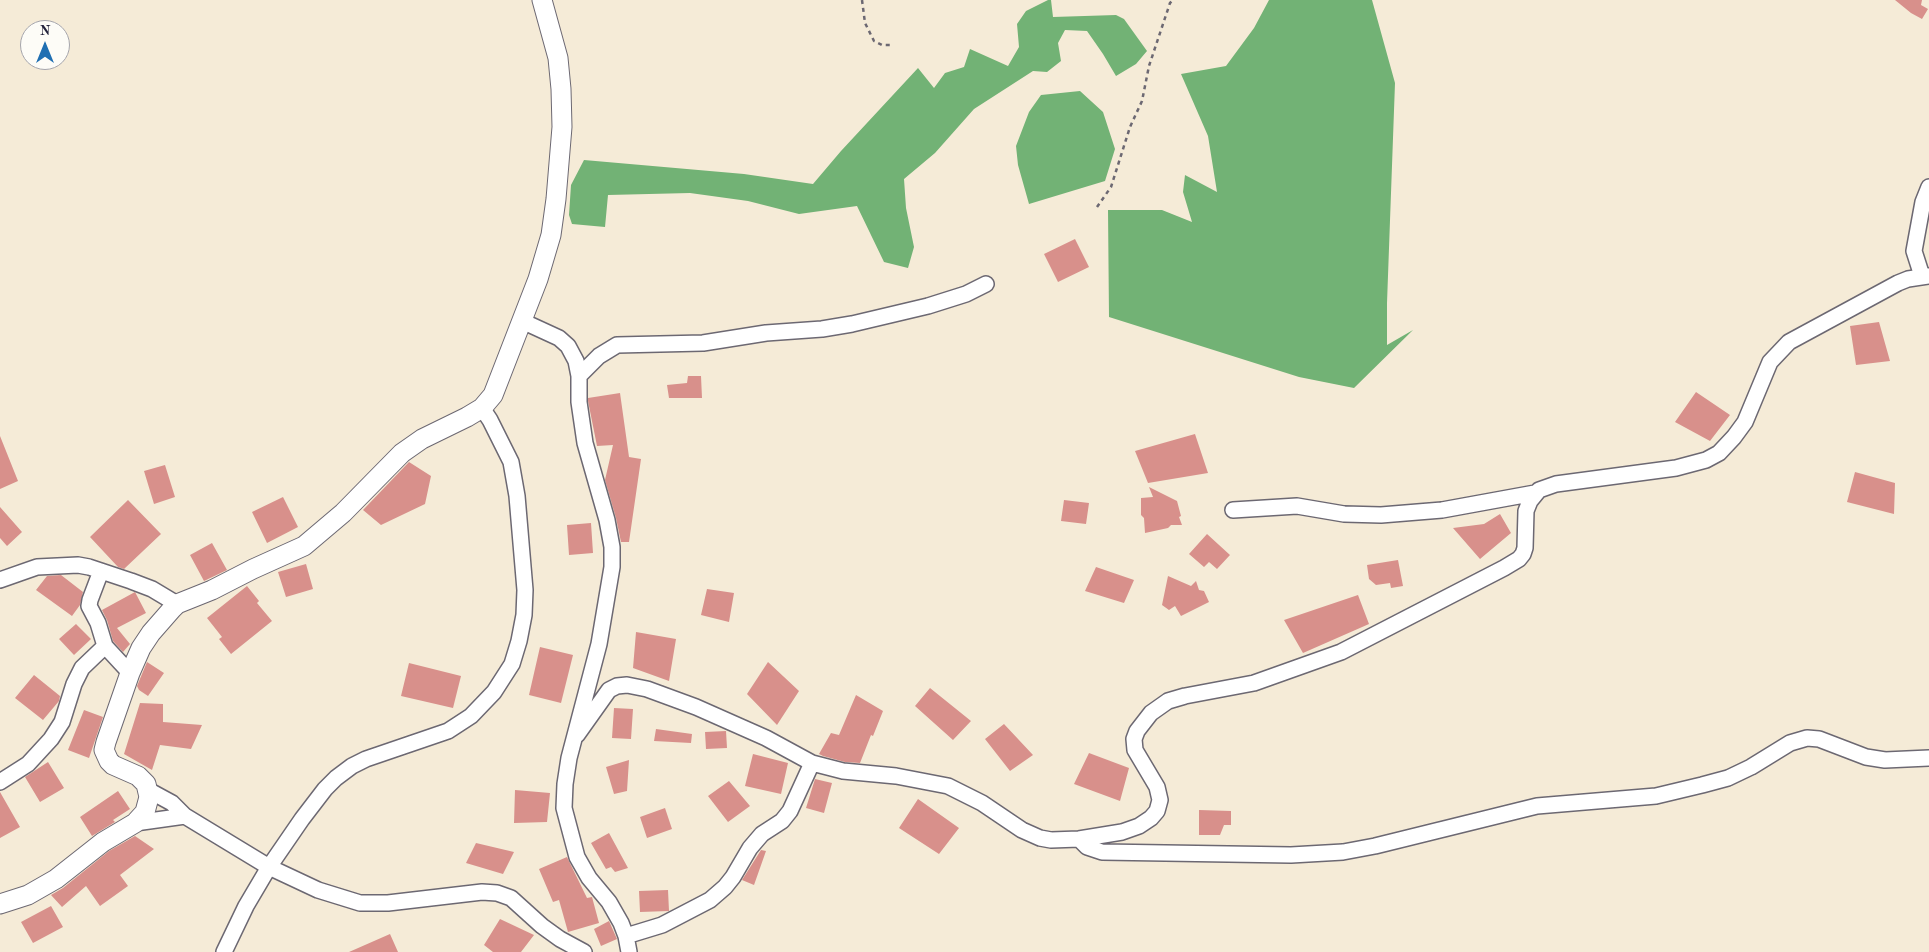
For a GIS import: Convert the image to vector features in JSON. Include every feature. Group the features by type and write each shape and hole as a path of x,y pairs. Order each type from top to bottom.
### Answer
{"street":[{"path":"0,904 28,895 41,888 103,842 135,823 145,812 148,804 146,784 138,776 114,766 109,761 104,750 130,673 141,648 151,633 177,604 212,590 304,546 343,513 402,453 422,440 467,418 482,408 493,395 538,279 551,235 556,199 562,127 561,89 558,58 542,0"},
{"path":"1233,510 1297,506 1344,514 1381,515 1442,510 1535,493 1556,484 1676,468 1706,460 1719,453 1734,438 1745,422 1770,362 1789,342 1908,279 1926,276 1914,251 1923,202 1929,188"},
{"path":"579,376 599,356 617,345 703,343 766,333 844,326 928,306 966,294 986,284"},
{"path":"522,321 537,326 559,338 568,346 576,361 585,443 607,520 612,547 612,567 599,644 569,758 564,808 577,857 582,868 609,902 626,936 629,952"},
{"path":"224,952 246,906 269,867 314,804 336,778 352,766 366,759 448,731 471,716 494,692 512,664 524,615 525,590 517,496 510,462 490,420 482,408"},
{"path":"576,735 596,706 610,690 617,686 627,685 647,689 696,707 766,738 812,763 843,771 896,776 937,783 959,791 982,802 1011,823 1032,834 1051,840 1110,835 1139,826 1151,818 1160,800 1157,788 1135,750 1134,739 1137,731 1151,713 1168,701 1254,683 1341,652 1504,568 1519,559 1525,548 1526,511 1535,493"},
{"path":"0,580 26,570 58,565 78,565 152,589 177,604"},
{"path":"101,571 89,606 98,623 105,646 130,673"},
{"path":"0,782 28,764 51,739 62,722 74,684 82,668 105,646"},
{"path":"1079,839 1087,847 1102,852 1291,855 1342,852 1375,846 1537,806 1656,796 1702,785 1728,778 1751,767 1790,743 1807,738 1819,738 1866,757 1885,760 1929,758"},
{"path":"626,936 662,925 710,900 725,887 762,834 782,821 790,811 812,763"},
{"path":"148,790 172,803 185,816 269,867 318,890 360,903 388,903 482,892 497,893 511,898 542,926 584,952"},
{"path":"135,823 185,816"}],"path":[{"path":"862,0 865,23 874,41 882,45 893,46"},
{"path":"1097,207 1111,187 1130,127 1142,101 1149,66 1170,3 1173,0"}],"green space":[{"path":"1051,0 1053,17 1116,15 1124,19 1147,51 1136,64 1116,76 1087,31 1065,30 1058,43 1061,61 1047,72 1033,71 974,109 935,153 904,179 906,208 914,247 908,268 884,262 857,206 799,214 748,201 690,193 608,195 605,227 572,224 569,215 571,185 584,160 744,174 813,184 918,68 934,88 945,73 964,67 970,49 1008,66 1019,47 1017,24 1026,11"},
{"path":"1269,0 1372,0 1395,83 1387,345 1413,330 1354,388 1299,377 1109,317 1108,210 1162,210 1192,222 1183,192 1185,175 1217,192 1208,136 1181,74 1226,66 1254,28"},
{"path":"1080,91 1103,112 1115,149 1105,181 1029,204 1018,165 1016,146 1029,112 1041,95"}],"building":[{"path":"1895,0 1922,0 1921,5 1928,9 1922,19"},
{"path":"1075,239 1089,267 1058,282 1044,254"},
{"path":"1879,322 1890,361 1856,365 1850,326"},
{"path":"688,376 701,376 702,398 669,398 667,385 687,383"},
{"path":"1696,392 1730,415 1710,441 1675,422"},
{"path":"620,393 629,457 641,459 629,542 621,542 605,480 613,445 597,446 588,401 588,398"},
{"path":"1195,434 1208,473 1148,483 1135,451"},
{"path":"0,436 18,481 0,489"},
{"path":"409,462 431,476 425,504 381,525 363,510"},
{"path":"165,465 175,497 154,504 144,471"},
{"path":"1855,472 1895,483 1894,514 1847,502"},
{"path":"1149,487 1177,501 1182,525 1171,525 1168,528 1145,533 1144,518 1141,515 1141,498 1153,497"},
{"path":"283,497 298,527 267,543 252,512"},
{"path":"128,500 161,534 124,569 118,567 90,537"},
{"path":"1064,500 1089,503 1086,524 1061,521"},
{"path":"0,507 22,532 7,546 0,538"},
{"path":"1500,514 1511,533 1480,559 1453,528 1484,524"},
{"path":"591,523 593,553 569,555 567,525"},
{"path":"1207,534 1230,555 1217,569 1209,562 1204,567 1189,554"},
{"path":"212,543 227,570 204,581 190,555"},
{"path":"1398,560 1403,586 1391,588 1390,583 1376,585 1369,579 1367,565"},
{"path":"306,564 313,589 286,597 278,572"},
{"path":"1096,567 1134,580 1124,603 1085,591"},
{"path":"61,575 83,592 80,605 72,616 36,590 47,576"},
{"path":"1168,576 1191,586 1196,581 1199,590 1204,591 1209,602 1181,616 1175,606 1169,610 1162,605"},
{"path":"247,586 259,601 257,603 272,621 231,654 219,639 222,637 207,618"},
{"path":"707,589 734,593 729,622 701,615"},
{"path":"135,592 146,613 117,628 130,644 123,652 113,641 102,610"},
{"path":"1358,595 1369,624 1303,653 1284,620"},
{"path":"76,624 91,639 74,655 59,639"},
{"path":"636,632 676,639 669,681 633,668"},
{"path":"540,647 573,655 561,703 529,695"},
{"path":"147,662 164,673 148,696 139,690 137,686"},
{"path":"768,662 799,691 777,725 747,694"},
{"path":"409,663 461,676 453,708 401,696"},
{"path":"34,675 60,696 59,701 43,720 15,698"},
{"path":"930,688 971,721 953,740 915,706"},
{"path":"856,695 883,711 860,763 845,762 819,754 831,733 839,735"},
{"path":"140,703 163,704 163,722 202,725 191,749 160,745 152,770 124,754"},
{"path":"614,708 633,709 631,739 612,738"},
{"path":"84,710 103,717 89,758 68,750"},
{"path":"1004,724 1033,755 1010,771 985,739"},
{"path":"656,729 692,734 691,743 654,741"},
{"path":"726,731 727,748 706,749 705,732"},
{"path":"1089,753 1129,768 1120,801 1074,784"},
{"path":"753,754 788,763 781,794 745,786"},
{"path":"629,760 627,791 614,794 606,767"},
{"path":"48,762 64,788 40,802 25,777"},
{"path":"815,779 832,783 824,813 806,808"},
{"path":"729,781 750,806 728,822 708,796"},
{"path":"515,790 550,793 547,822 514,823"},
{"path":"118,791 130,809 113,820 115,822 92,836 80,817"},
{"path":"0,792 20,827 0,838"},
{"path":"918,799 959,828 939,854 899,828"},
{"path":"665,808 672,829 647,838 640,817"},
{"path":"1199,810 1231,811 1231,825 1224,825 1220,835 1199,835"},
{"path":"609,833 628,868 615,872 611,867 606,869 591,843"},
{"path":"135,836 154,849 120,875 128,886 100,906 86,886 62,907 51,895 63,888 109,851"},
{"path":"476,843 514,852 503,874 466,863"},
{"path":"761,850 766,851 754,885 742,880"},
{"path":"567,857 587,898 592,897 599,923 568,932 559,900 553,902 539,869"},
{"path":"668,890 669,911 640,912 639,891"},
{"path":"51,906 63,927 33,943 21,922"},
{"path":"500,919 534,935 521,952 493,952 484,945"},
{"path":"609,921 617,939 601,946 594,929"},
{"path":"390,934 398,952 349,952"}]}
